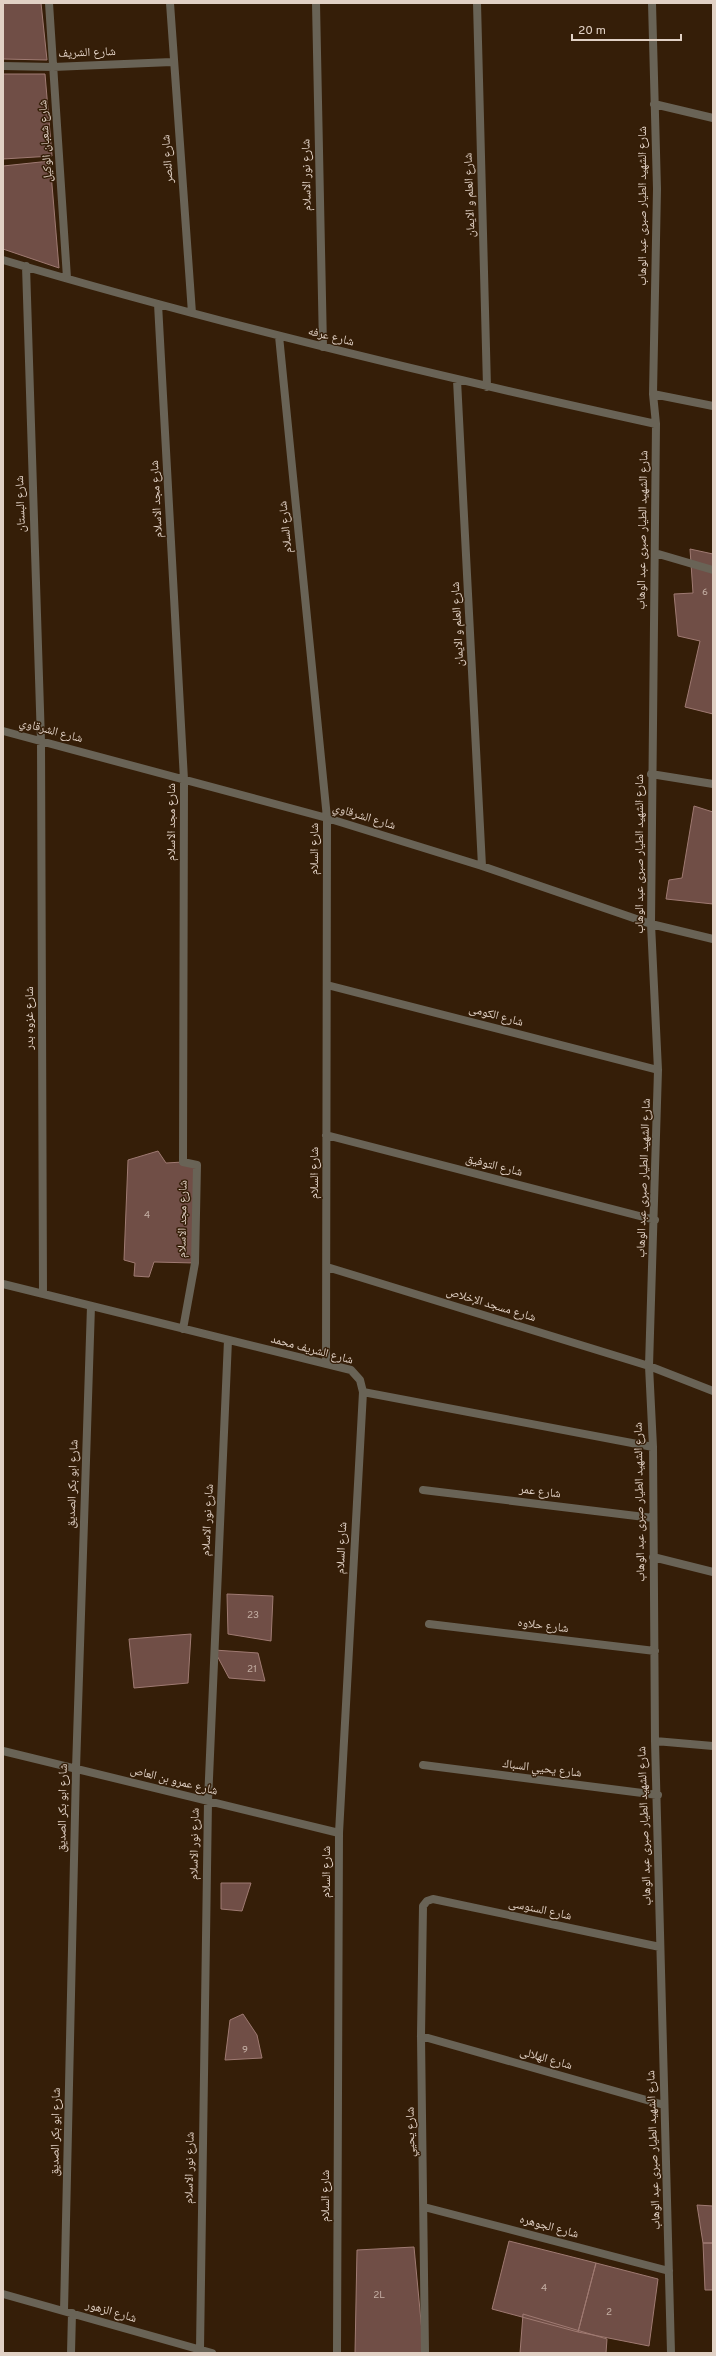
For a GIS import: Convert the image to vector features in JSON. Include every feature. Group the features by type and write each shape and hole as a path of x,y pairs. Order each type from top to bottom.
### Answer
{"street":[{"name":"شارع شعبان الوكيل","path":"49,3 67,278"},
{"name":"شارع النصر","path":"170,3 172,62 192,313"},
{"name":"شارع نور الاسلام","path":"316,3 323,347"},
{"name":"شارع العلم و الايمان","path":"477,3 487,387"},
{"name":"شارع الشهيد الطيار صبرى عبد الوهاب","path":"652,3 656,189 653,394 656,424 651,774 651,924 658,1070 655,1220 649,1366 653,1447 655,1740 658,1795 660,1947 671,2353"},
{"name":"شارع الشريف","path":"3,66 53,67 172,62"},
{"path":"654,104 713,118"},
{"name":"شارع عرفه","path":"3,260 158,304 279,336 457,380 656,424"},
{"name":"شارع البستان","path":"26,266 41,741"},
{"name":"شارع مجد الاسلام","path":"158,304 184,780 183,1162 197,1165 195,1263 182,1329"},
{"name":"شارع السلام","path":"279,336 327,818 326,1364"},
{"name":"شارع العلم و الايمان","path":"457,380 482,866"},
{"path":"653,394 713,406"},
{"path":"655,553 713,570"},
{"name":"شارع الشرقاوي","path":"3,731 327,818 482,866 651,924 713,939"},
{"name":"شارع غزوه بدر","path":"41,741 44,1294"},
{"path":"651,774 713,784"},
{"name":"شارع الكومى","path":"327,985 658,1070"},
{"name":"شارع التوفيق","path":"326,1135 655,1220"},
{"name":"شارع مسجد الإخلاص","path":"327,1267 649,1366 713,1391"},
{"name":"شارع الشريف محمد","path":"3,1284 351,1370 360,1380 363,1392"},
{"name":"شارع ابو بكر الصديق","path":"64,2311 76,1769 91,1306"},
{"name":"شارع نور الاسلام","path":"200,2349 208,1801 228,1340"},
{"path":"363,1392 653,1447"},
{"name":"شارع السلام","path":"337,2353 339,1833 363,1392"},
{"name":"شارع عمر","path":"424,1490 653,1518"},
{"path":"653,1557 713,1572"},
{"name":"شارع حلاوه","path":"430,1624 655,1650"},
{"path":"655,1740 713,1746"},
{"name":"شارع عمرو بن العاص","path":"3,1752 339,1833"},
{"name":"شارع يحيي السباك","path":"423,1765 658,1795"},
{"name":"شارع السنوسى","path":"421,1911 427,1901 433,1899 660,1947"},
{"name":"شارع يحيي","path":"421,1911 425,2353"},
{"name":"شارع الهلالى","path":"422,2036 664,2105"},
{"name":"شارع الجوهره","path":"424,2207 669,2271"},
{"name":"شارع الزهور","path":"3,2294 211,2353"},
{"path":"71,2353 72,2314"}],"building":[{"path":"3,3 41,3 47,60 3,59"},
{"path":"3,74 45,74 52,156 3,159"},
{"path":"50,161 59,268 3,249 3,166"},
{"path":"690,549 713,554 713,714 685,707 700,641 678,636 674,594 693,593"},
{"path":"694,806 713,812 713,904 666,899 669,880 682,878"},
{"path":"158,1151 166,1163 183,1162 197,1165 195,1263 154,1262 149,1277 134,1276 135,1263 124,1260 128,1160"},
{"path":"227,1594 273,1596 271,1641 228,1634"},
{"path":"191,1634 188,1683 134,1688 129,1639"},
{"path":"214,1650 258,1653 265,1681 229,1678"},
{"path":"221,1883 251,1883 242,1911 221,1909"},
{"path":"243,2014 257,2035 262,2058 225,2060 230,2020"},
{"path":"697,2205 713,2206 713,2243 703,2243"},
{"path":"509,2241 596,2263 578,2332 492,2309"},
{"path":"703,2243 713,2243 713,2290 705,2290"},
{"path":"414,2247 424,2353 355,2353 357,2250"},
{"path":"596,2263 658,2279 649,2346 578,2332"},
{"path":"523,2314 607,2339 606,2353 520,2353"}]}
